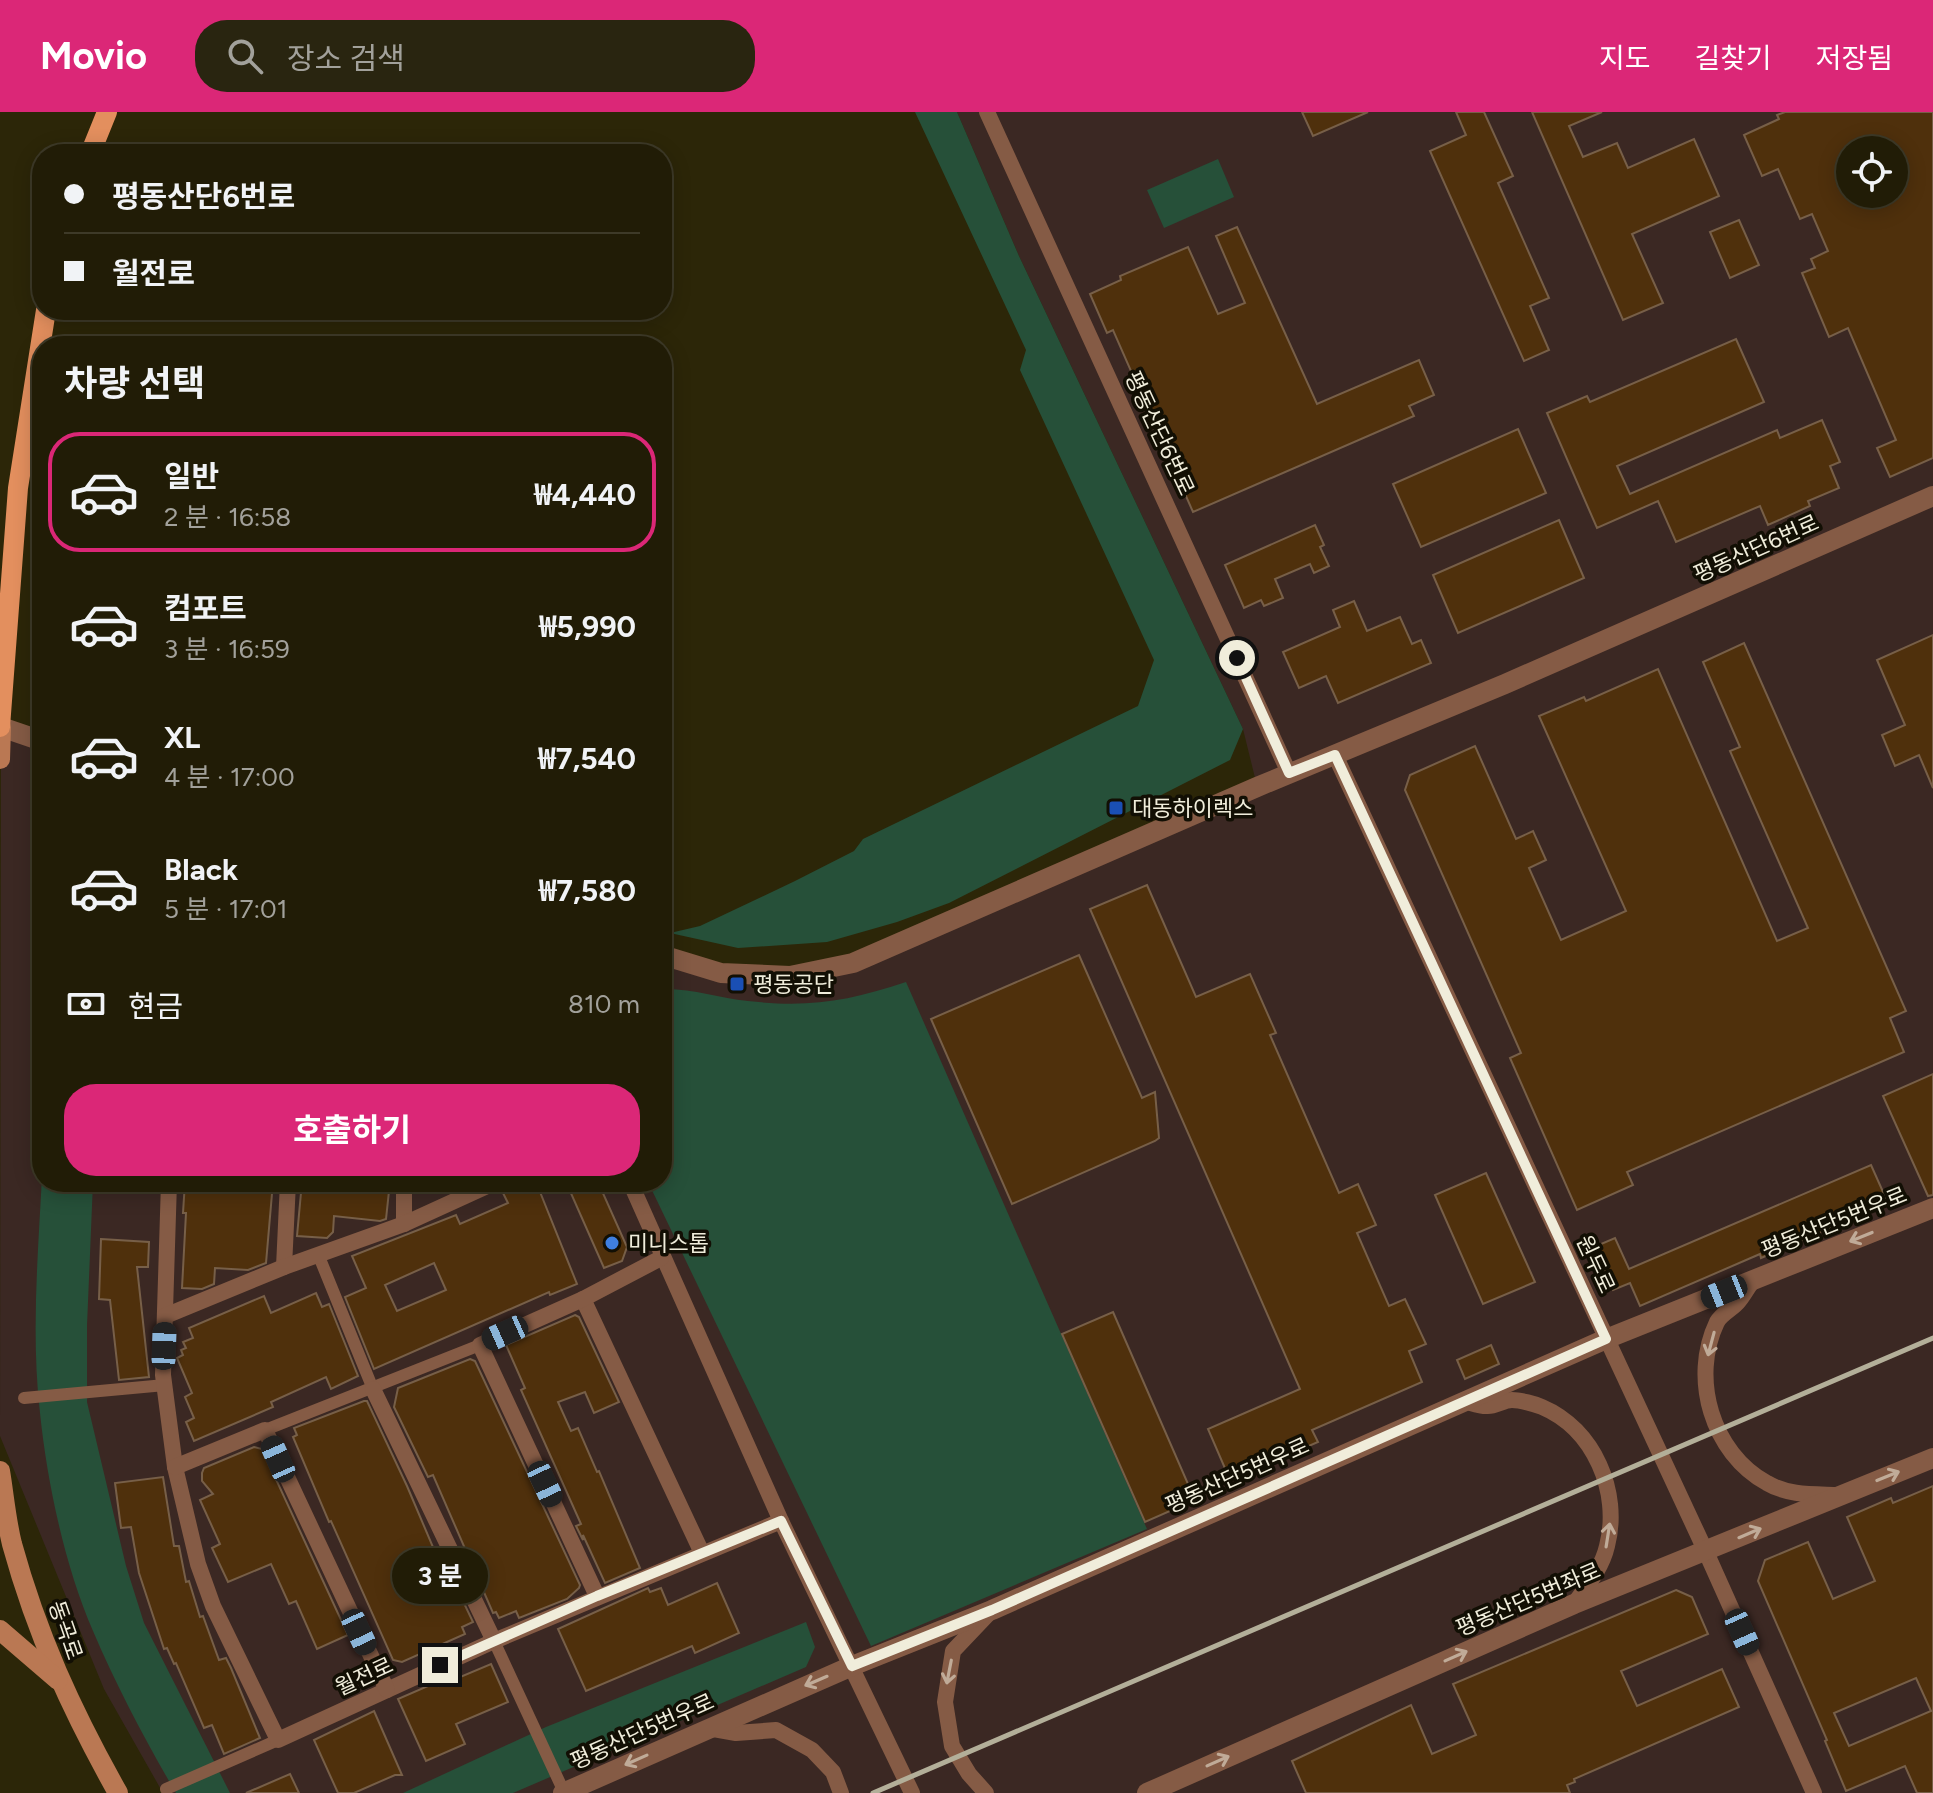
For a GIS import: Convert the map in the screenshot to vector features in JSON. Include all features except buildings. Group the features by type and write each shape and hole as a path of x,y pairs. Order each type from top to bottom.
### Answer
{"main road":[{"path":"94,144 107,112"},
{"path":"0,759 18,488 32,399"},
{"path":"0,549 18,488"},
{"name":"동곡로","path":"0,1471 4,1542 59,1681 118,1793"},
{"path":"0,1630 59,1681"}],"street":[{"name":"평동산단6번로","path":"987,112 1289,773"},
{"name":"평동산단6번로","path":"672,958 721,973 790,976 853,963 1289,773 1505,684 1933,496"},
{"path":"0,727 32,738"},
{"name":"원두로","path":"1335,755 1706,1552 1814,1793"},
{"path":"166,1789 278,1740 213,1606 198,1564 175,1467 163,1375 169,1192"},
{"path":"284,1267 288,1192"},
{"path":"404,1192 404,1224"},
{"path":"165,1316 284,1267 404,1224 474,1192"},
{"path":"634,1192 781,1521 912,1793"},
{"name":"평동산단5번우로","path":"564,1793 852,1666 992,1610 1606,1339 1933,1208"},
{"path":"318,1254 373,1389 564,1793"},
{"path":"175,1467 480,1345 583,1299 661,1258"},
{"path":"1753,1281 1738,1303 1719,1319 1710,1342 1706,1366 1710,1413 1726,1445 1745,1467 1768,1484 1798,1494 1842,1495"},
{"path":"583,1299 702,1553"},
{"path":"480,1345 597,1596"},
{"path":"24,1398 165,1385"},
{"path":"1464,1401 1488,1406 1513,1400 1542,1407 1586,1440 1599,1462 1610,1499 1609,1536 1598,1570 1574,1604"},
{"path":"265,1430 387,1690"},
{"name":"평동산단5번좌로","path":"1147,1793 1574,1604 1933,1458"},
{"name":"월전로","path":"278,1740 597,1596 781,1521"},
{"path":"986,1793 969,1774 952,1746 945,1702 953,1651 992,1610"},
{"path":"708,1728 736,1733 776,1730 812,1750 833,1772 841,1793"}],"shaded area":[{"path":"957,112 1933,112 1933,1793 163,1793 104,1689 0,1436 1,727 32,738 32,1192 672,1192 672,958 721,973 853,963 1257,786 1243,729 1019,256"}],"green space":[{"path":"915,112 957,112 1019,256 1243,729 1230,760 949,903 897,922 827,942 738,948 672,933 700,926 795,881 854,851 863,839 1138,706 1154,660 1020,370 1026,350"},
{"path":"1218,159 1234,197 1164,228 1147,190"},
{"path":"906,982 1147,1529 871,1646 653,1192 672,1192 672,989 790,1004 866,994"},
{"path":"41,1192 93,1192 87,1402 126,1566 144,1623 230,1793 176,1793 111,1672 83,1606 52,1495 43,1440 37,1383 36,1294"},
{"path":"806,1622 815,1647 806,1667 513,1793 403,1793 546,1727"}],"railway":[{"path":"873,1793 1933,1338"}],"place":[{"name":"대동하이렉스","path":"1116,808"},
{"name":"평동공단","path":"737,984"},
{"name":"미니스톱","path":"612,1243"}],"route":[{"path":"440,1665 597,1596 781,1521 852,1666 992,1610 1606,1339 1335,755 1289,773 1237,658"}]}
